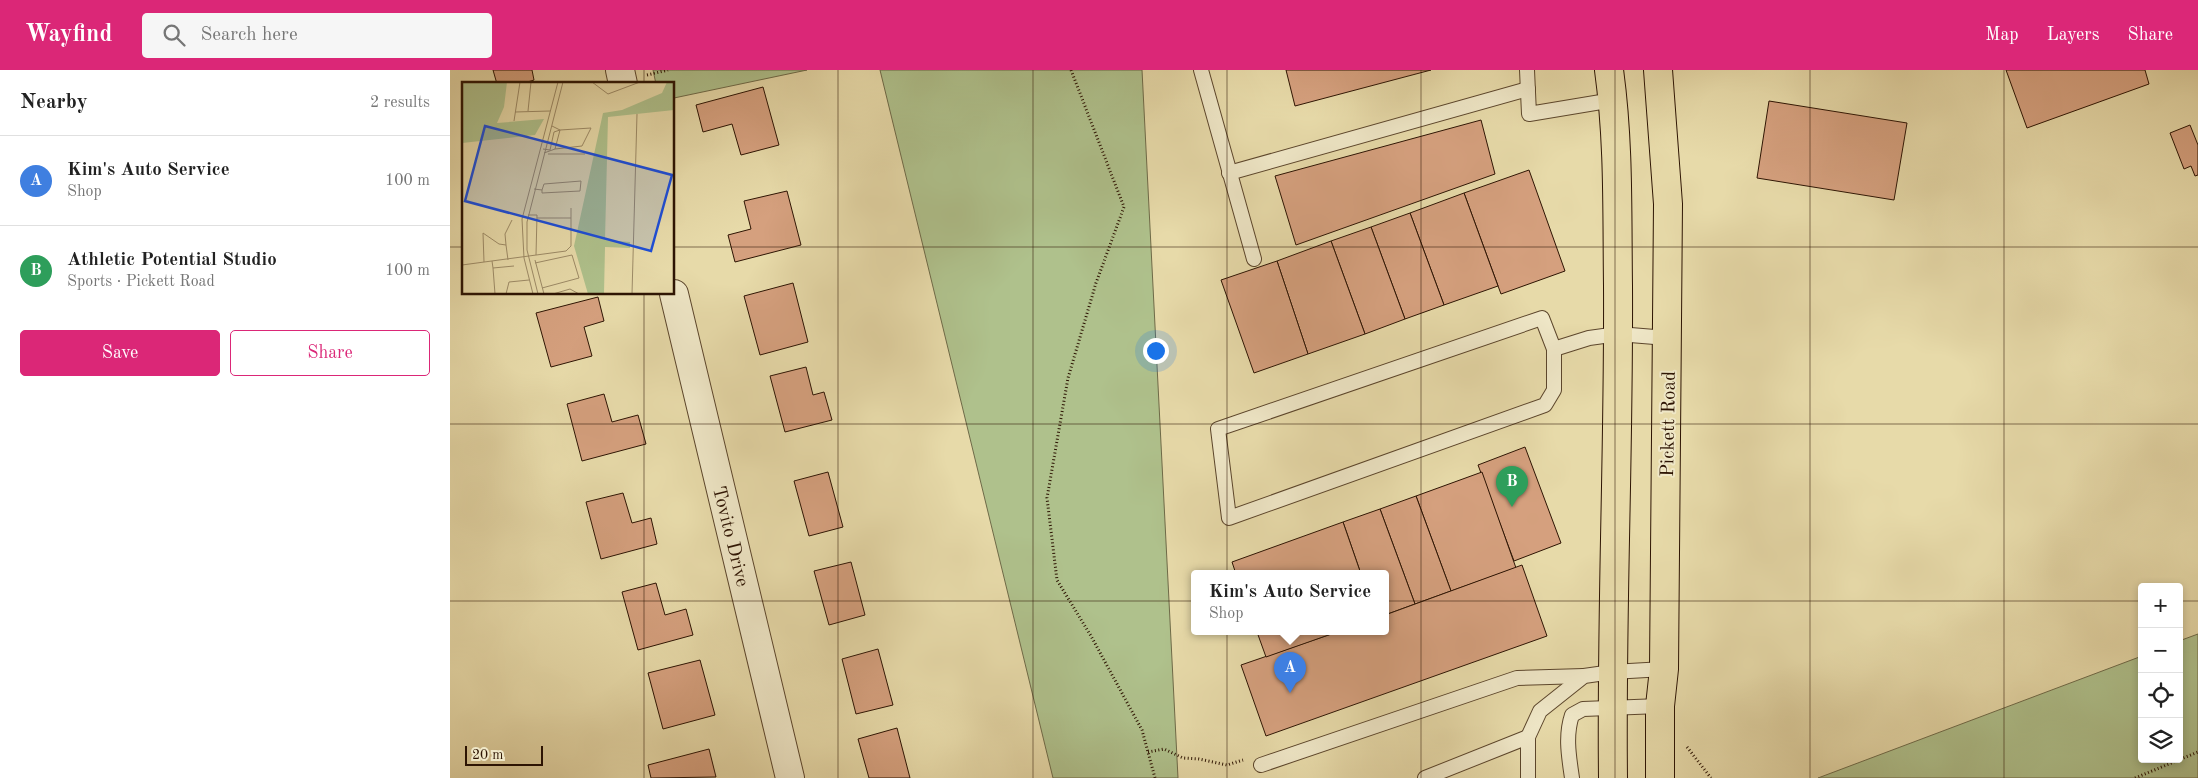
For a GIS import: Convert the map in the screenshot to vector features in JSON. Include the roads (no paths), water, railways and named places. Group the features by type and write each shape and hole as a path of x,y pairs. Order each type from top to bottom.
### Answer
{"main road":[{"path":"1609,70 1616,140 1618,334 1612,672 1613,778"},
{"name":"Pickett Road","path":"1658,70 1668,204 1664,669 1660,706 1660,778"}],"street":[{"name":"Tovito Drive","path":"674,295 790,778"}],"lane":[{"path":"1201,70 1254,259"},
{"path":"1527,70 1530,114 1613,100"},
{"path":"1230,173 1528,89"},
{"path":"1542,318 1554,349 1554,390 1545,405 1229,518 1218,429 1542,318"},
{"path":"1554,349 1589,338 1618,334 1667,338"},
{"path":"1261,764 1517,678 1584,676 1612,672 1664,669"},
{"path":"1528,778 1528,737 1540,711 1584,676"},
{"path":"1572,778 1568,746 1568,726 1572,715 1583,709 1660,706"},
{"path":"1425,778 1528,737"}],"place":[{"name":"Athletic Potential Studio","path":"1512,507"},
{"name":"Kim's Auto Service","path":"1290,693"}]}
